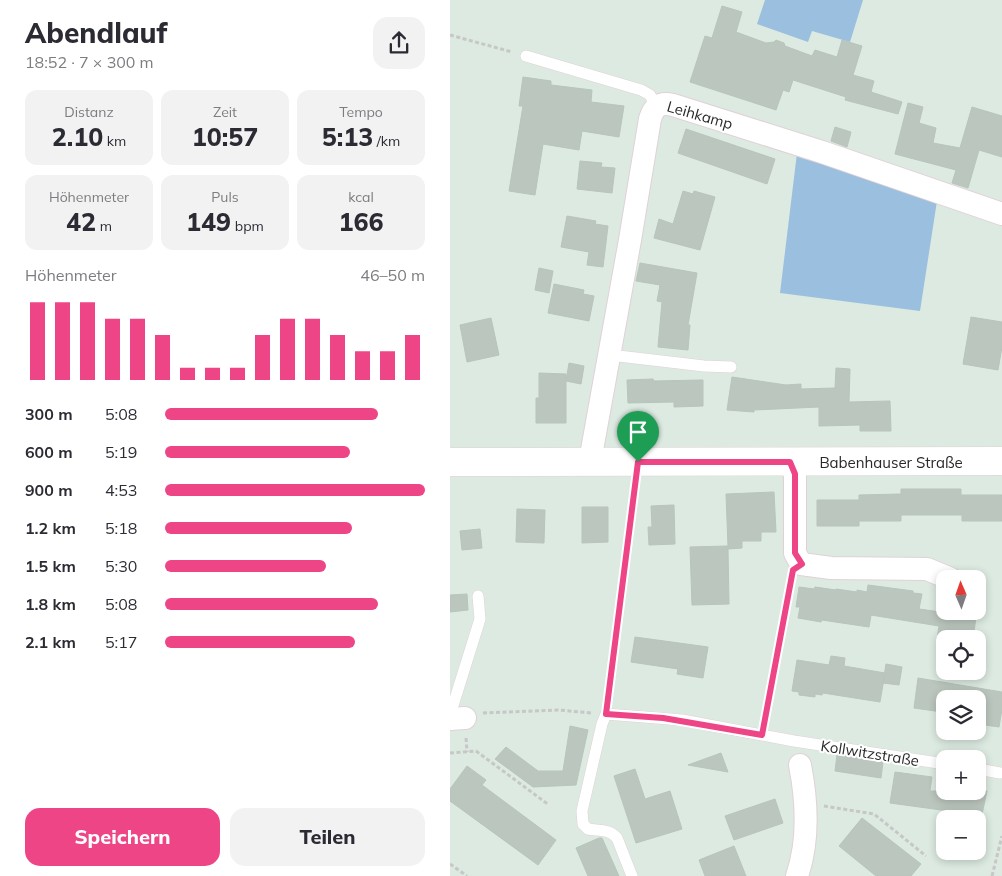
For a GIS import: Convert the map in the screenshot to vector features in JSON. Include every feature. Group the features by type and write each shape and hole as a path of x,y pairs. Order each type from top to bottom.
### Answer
{"main road":[{"name":"Babenhauser Straße","path":"450,462 1002,461"}],"street":[{"name":"Leihkamp","path":"590,462 650,119 652,110 656,106 661,104 673,105 822,152 1002,214"},
{"path":"790,462 795,474 795,553 802,564 825,568 927,569 936,573"},
{"name":"Kollwitzstraße","path":"797,876 803,847 806,803 800,765"}],"lane":[{"path":"526,56 647,92 656,106"},
{"path":"610,355 704,366 731,367"},
{"path":"455,717 480,619 478,596"},
{"path":"606,714 582,811 583,824 588,830 607,831 614,834 632,876"},
{"name":"Kollwitzstraße","path":"606,714 663,718 794,741 936,763"},
{"name":"Kollwitzstraße","path":"794,741 800,765"},
{"path":"986,770 1000,773"}],"path":[{"path":"450,35 526,56"},
{"path":"455,717 484,713 558,710 606,714 638,462"},
{"path":"762,735 793,570 802,564"},
{"path":"450,753 476,751 549,806"},
{"path":"806,803 874,814 926,856"},
{"path":"992,876 1002,836"},
{"path":"450,864 467,876"}],"shaded area":[{"path":"765,0 863,0 850,42 812,31 808,42 757,24"},
{"path":"797,153 937,201 920,311 780,293"}],"building":[{"path":"722,6 742,12 736,32 766,43 776,40 784,43 785,46 812,56 815,50 837,57 842,40 862,46 853,75 874,81 871,92 902,102 898,114 845,100 846,97 793,80 789,92 783,90 776,110 690,82 705,36 712,38"},
{"path":"523,77 551,81 551,85 592,90 591,102 624,106 619,137 582,131 579,150 543,144 535,195 509,191 523,106 519,106"},
{"path":"908,103 923,107 919,123 936,128 933,143 960,148 972,107 1002,116 1002,157 979,150 968,188 952,183 956,170 895,154"},
{"path":"835,127 851,132 847,147 831,141"},
{"path":"686,129 775,159 767,184 678,153"},
{"path":"580,161 602,163 601,167 615,168 612,193 577,189"},
{"path":"683,191 693,194 694,191 715,197 700,250 654,238 659,219 673,224"},
{"path":"567,216 596,221 595,224 608,226 603,267 587,265 589,252 561,247"},
{"path":"640,263 697,273 688,325 690,325 688,350 658,347 662,302 657,301 660,285 636,281"},
{"path":"539,268 553,271 549,293 535,290"},
{"path":"554,284 584,290 583,294 594,296 589,321 548,313"},
{"path":"971,317 1002,322 1002,347 998,370 963,364"},
{"path":"491,318 499,355 467,362 460,325"},
{"path":"569,363 584,366 581,384 566,381"},
{"path":"836,368 850,369 849,402 890,401 891,431 860,431 860,425 819,426 819,407 754,410 754,412 727,410 732,377 786,385 801,384 801,389 835,388"},
{"path":"539,373 566,374 566,423 536,423"},
{"path":"653,379 654,381 703,380 703,406 674,407 674,402 628,403 627,380"},
{"path":"901,489 961,489 961,495 1002,495 1002,521 962,521 962,515 901,515 901,521 859,521 859,526 817,526 817,500 859,500 859,495 901,494"},
{"path":"774,492 776,532 761,532 761,541 742,541 742,548 728,549 729,604 692,605 690,547 728,546 726,494"},
{"path":"674,505 675,544 649,545 648,527 652,527 651,506"},
{"path":"582,507 608,507 608,542 582,543"},
{"path":"517,509 545,510 544,543 516,542"},
{"path":"480,529 482,548 462,550 460,531"},
{"path":"868,585 922,594 919,609 936,611 936,620 976,620 974,630 938,630 939,626 871,615 869,627 798,618 800,607 796,607 799,587 867,592"},
{"path":"467,594 468,610 450,612 450,595"},
{"path":"635,637 708,647 703,678 677,674 678,669 631,662"},
{"path":"831,656 845,658 844,666 885,673 880,702 823,693 822,695 815,694 815,697 799,695 799,692 792,691 797,660 829,665"},
{"path":"886,664 902,667 899,685 883,683"},
{"path":"918,678 1002,692 999,727 986,725 986,690 936,690 936,711 914,708"},
{"path":"570,726 588,730 576,785 533,787 495,759 506,747 538,771 563,771"},
{"path":"721,753 728,772 688,765"},
{"path":"837,755 883,762 881,778 835,771"},
{"path":"467,766 486,780 482,785 556,840 538,865 450,801 450,789"},
{"path":"635,769 645,799 670,791 682,829 636,843 614,776"},
{"path":"895,772 932,777 930,791 936,791 936,800 985,800 983,810 941,810 890,803"},
{"path":"775,799 783,823 734,840 725,816"},
{"path":"862,818 921,864 911,876 876,876 839,846"},
{"path":"602,838 619,876 588,876 576,848"},
{"path":"734,846 746,876 705,876 699,860"}],"route":[{"path":"638,462 790,462 795,474 795,553 802,564 793,570 762,735 682,720 606,714 638,462"}]}
